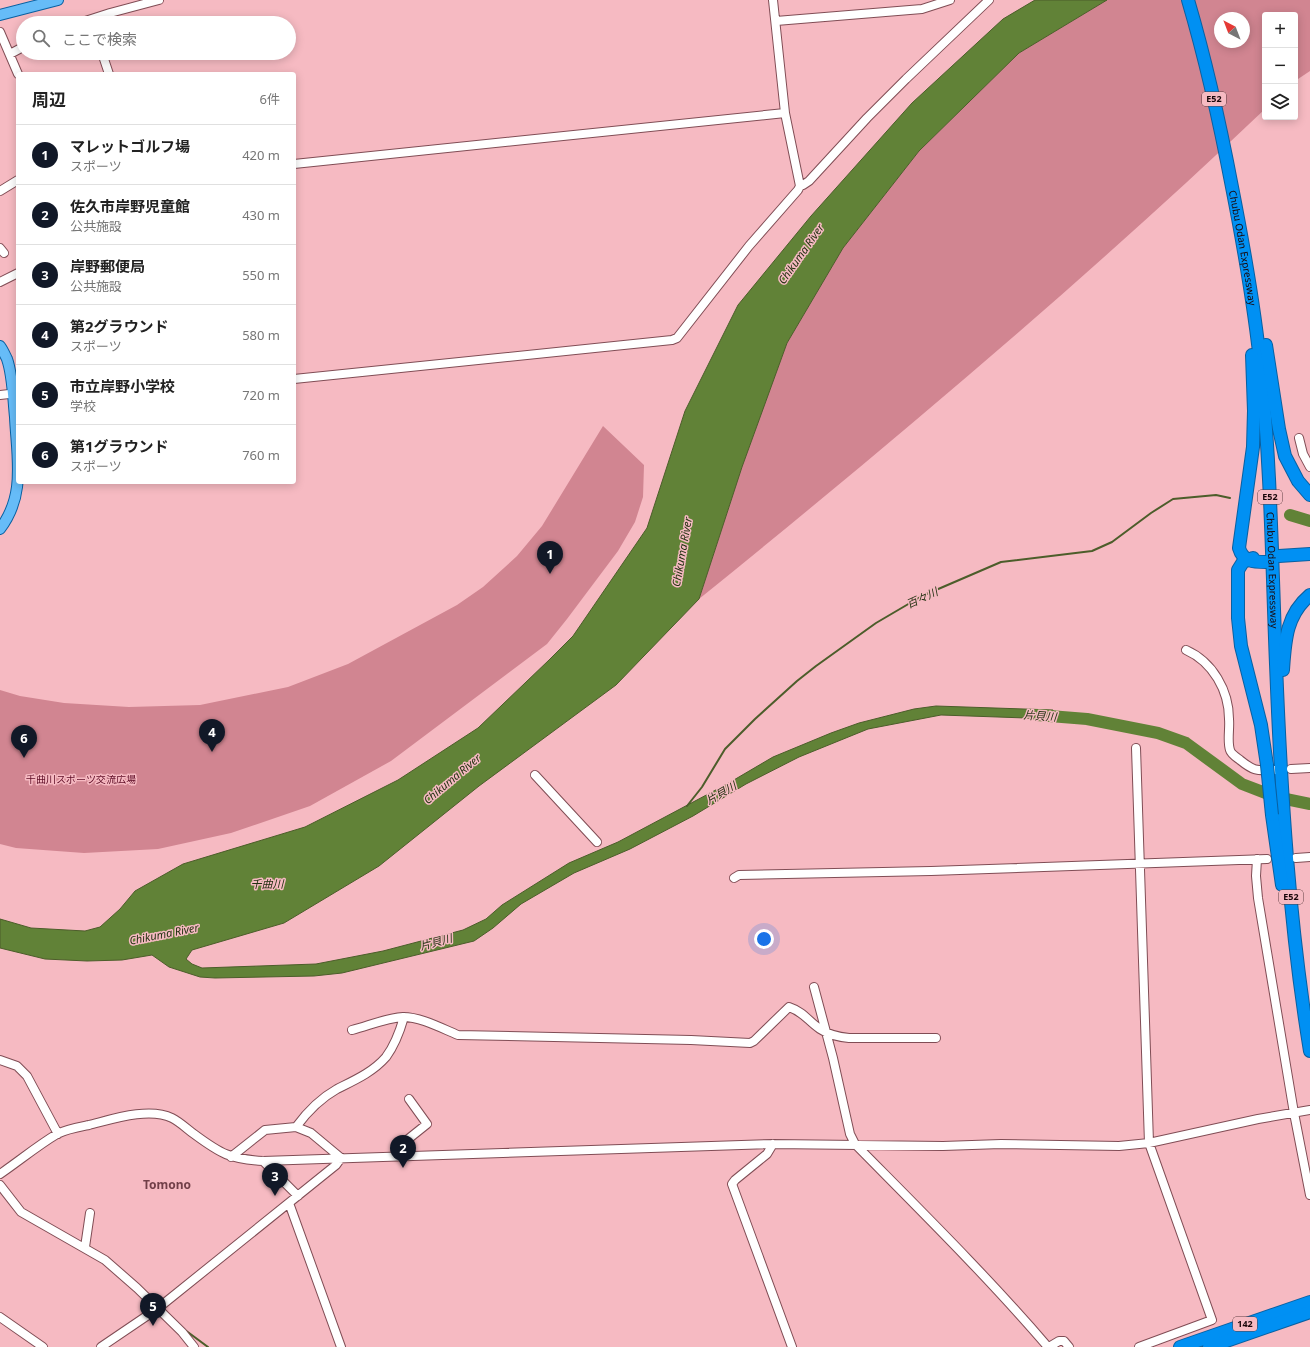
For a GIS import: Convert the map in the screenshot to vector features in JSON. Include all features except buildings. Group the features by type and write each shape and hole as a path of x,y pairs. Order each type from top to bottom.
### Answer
{"highway":[{"name":"Chubu Odan Expressway","path":"1188,0 1209,79 1235,199 1249,278 1261,369 1265,412 1273,568 1281,770 1292,861 1298,975 1310,1051"},
{"path":"1249,278 1265,343 1280,436 1285,456 1296,477 1310,495"},
{"path":"1247,560 1242,556 1239,548 1254,433 1249,278"},
{"path":"1310,554 1280,559 1310,560"},
{"path":"1266,559 1255,558 1247,560 1241,564 1238,570 1238,626 1244,659 1261,725 1281,770"},
{"path":"1298,975 1288,921 1272,815 1281,770 1284,704 1284,652 1288,628 1297,608 1310,595"},
{"name":"142","path":"1180,1347 1310,1302"},
{"name":"142","path":"1217,1346 1310,1312"}],"main road":[{"path":"0,14 58,0"},
{"path":"0,346 8,364 16,393"},
{"path":"0,529 10,512 15,498 16,484"}],"street":[{"path":"107,16 159,0"},
{"path":"773,0 785,112 800,186"},
{"path":"776,21 922,9 950,0"},
{"path":"296,379 672,340 678,338 749,246 800,186 810,181 867,118 989,0"},
{"path":"0,32 17,72"},
{"path":"10,54 16,51"},
{"path":"104,60 108,72"},
{"path":"296,164 785,112"},
{"path":"0,191 16,181"},
{"path":"0,282 16,274"},
{"path":"0,395 16,393"},
{"path":"1299,438 1300,446 1310,467"},
{"path":"1186,650 1210,668 1221,685 1228,703 1230,720 1230,751 1252,769 1281,770 1310,768"},
{"path":"1136,748 1149,1143 1212,1320 1139,1347"},
{"path":"535,775 597,842"},
{"path":"1292,861 1310,857"},
{"path":"1257,859 1256,876 1258,898 1294,1113 1310,1195"},
{"path":"734,878 740,875 930,871 1267,859"},
{"path":"814,987 827,1033 850,1134 855,1144 970,1261 1049,1347 1059,1341 1064,1342 1069,1347"},
{"path":"352,1030 394,1018 404,1017 423,1021 458,1035 750,1043 790,1007 800,1011 827,1033 850,1038 936,1038"},
{"path":"296,1127 304,1116 318,1103 336,1090 362,1077 385,1058 397,1039 404,1017"},
{"path":"0,1060 17,1066 27,1076 58,1134"},
{"path":"406,1156 407,1140 427,1124 409,1099"},
{"path":"0,1174 58,1134 112,1119 144,1114 161,1114 174,1119 210,1146 231,1157 263,1161 773,1144 943,1146 1001,1144 1098,1147 1119,1146 1149,1143 1258,1119 1310,1110"},
{"path":"231,1157 265,1130 296,1127 311,1133 341,1158"},
{"path":"773,1144 767,1154 732,1184 792,1347"},
{"path":"101,1347 157,1309 289,1204 336,1165 341,1158"},
{"path":"263,1161 298,1196"},
{"path":"0,1185 21,1212 105,1260 137,1288 182,1332 194,1347"},
{"path":"289,1204 340,1347"},
{"path":"84,1247 90,1213"},
{"path":"0,1317 43,1347"}],"green space":[{"path":"1107,0 1310,0 1310,71 1298,79 1298,12 1262,12 1262,112 1197,173 987,360 699,599 742,467 787,343 843,248 919,151 1019,53"},
{"name":"千曲川スポーツ交流広場","path":"603,426 644,465 643,497 635,522 618,551 547,644 391,761 310,806 231,833 158,849 84,853 16,848 0,844 0,690 20,696 64,703 129,707 200,705 288,687 348,664 457,605 483,587 517,556 542,526"}],"water":[{"name":"千曲川","path":"1035,0 1107,0 1019,53 919,151 843,248 787,343 742,467 699,599 616,685 479,786 379,866 284,923 192,950 186,959 192,964 202,968 316,964 383,951 463,930 486,919 502,905 569,863 618,842 727,784 773,757 859,723 914,709 936,706 1053,710 1054,719 941,715 868,729 799,757 746,784 693,816 630,849 574,873 521,904 493,928 474,941 342,973 314,976 200,977 169,967 152,955 122,960 87,961 45,959 0,948 0,919 31,928 85,931 100,927 120,909 135,891 183,864 305,827 398,780 478,728 573,636 647,528 685,411 738,305 811,216 912,103 1003,19"}],"waterway":[{"name":"百々川","path":"687,806 702,787 725,749 755,719 797,681 876,623 922,596 1001,562 1092,551 1112,542 1151,513 1173,499 1216,495 1230,498"},
{"name":"百々川","path":"1290,515 1310,521"},
{"name":"片貝川","path":"1037,715 1087,719 1158,733 1186,743 1242,784 1276,797 1310,804"},
{"path":"185,1330 208,1347"}],"place":[{"name":"マレットゴルフ場","path":"550,574"},
{"name":"第2グラウンド","path":"212,752"},
{"name":"第1グラウンド","path":"24,758"},
{"name":"佐久市岸野児童館","path":"403,1168"},
{"name":"岸野郵便局","path":"275,1196"},
{"name":"市立岸野小学校","path":"153,1326"}],"district":[{"name":"Tomono","path":"167,1185"}],"water label":[{"name":"Chikuma River","path":"801,254"},
{"name":"Chikuma River","path":"682,552"},
{"name":"Chikuma River","path":"452,779"},
{"name":"Chikuma River","path":"164,934"}]}
